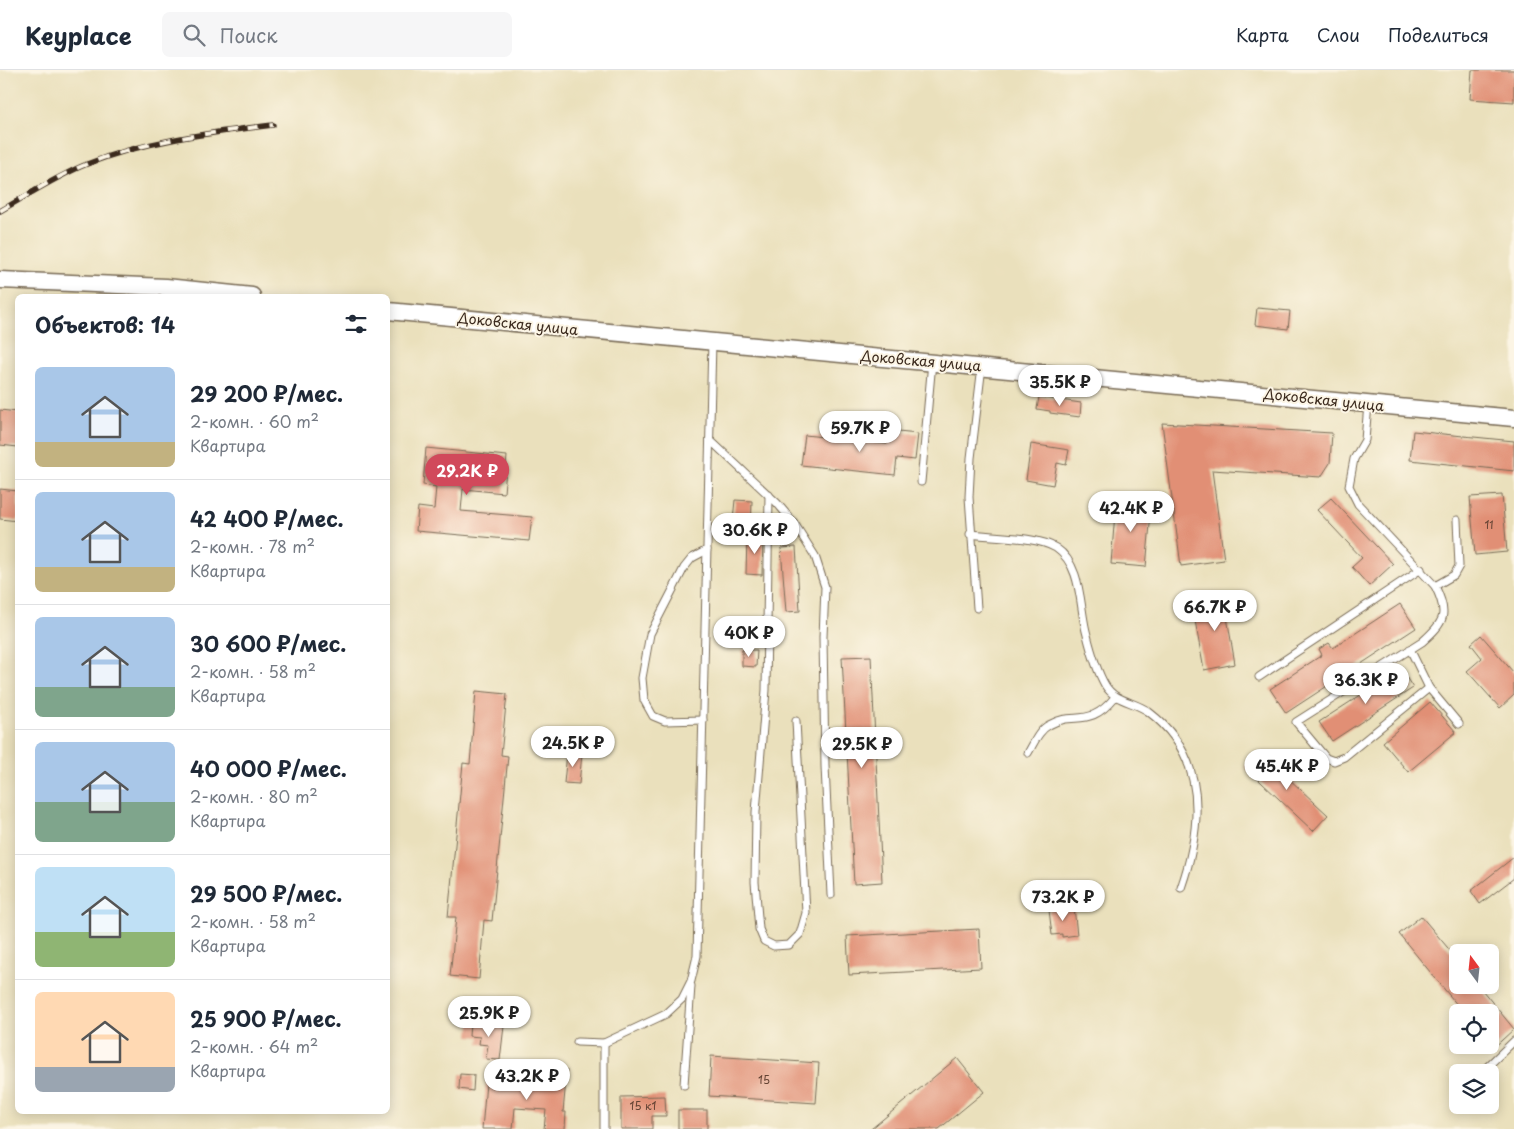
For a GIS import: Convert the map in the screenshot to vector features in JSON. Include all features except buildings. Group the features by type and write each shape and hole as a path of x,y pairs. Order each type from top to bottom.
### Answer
{"street":[{"path":"0,280 208,294"},
{"name":"Доковская улица","path":"390,311 932,361 1514,418"}],"lane":[{"path":"684,1084 691,981 697,956 712,342"},
{"path":"921,482 932,361"},
{"path":"977,608 970,534 970,458 982,366"},
{"path":"1368,404 1365,440 1354,460 1349,486 1358,504 1435,586 1442,601 1444,615 1438,629 1296,722 1326,758 1334,761 1344,757 1429,688"},
{"path":"710,440 769,495 794,523 815,556 825,587 822,637 831,895"},
{"path":"769,495 766,690 756,812 755,882 759,928 764,941 774,946 789,945 800,934 806,912 796,721"},
{"path":"1435,586 1454,575 1459,566 1457,520"},
{"path":"970,534 1034,541 1055,548 1068,560 1075,576 1087,635 1105,684 1115,697 1140,706 1155,717 1173,737 1190,764 1196,792 1196,825 1192,854 1181,888"},
{"path":"703,720 666,721 653,716 644,700 642,678 650,634 675,584 692,558 707,550"},
{"path":"1259,677 1421,569"},
{"path":"1410,649 1429,688 1459,724"},
{"path":"1028,753 1047,726 1056,721 1093,717 1106,708 1115,697"},
{"path":"577,1042 604,1043 666,1014 682,999 691,981"},
{"path":"1490,1064 1514,1041"},
{"path":"604,1043 604,1129"}],"railway":[{"path":"0,211 65,174 110,156 179,138 273,125"}]}
